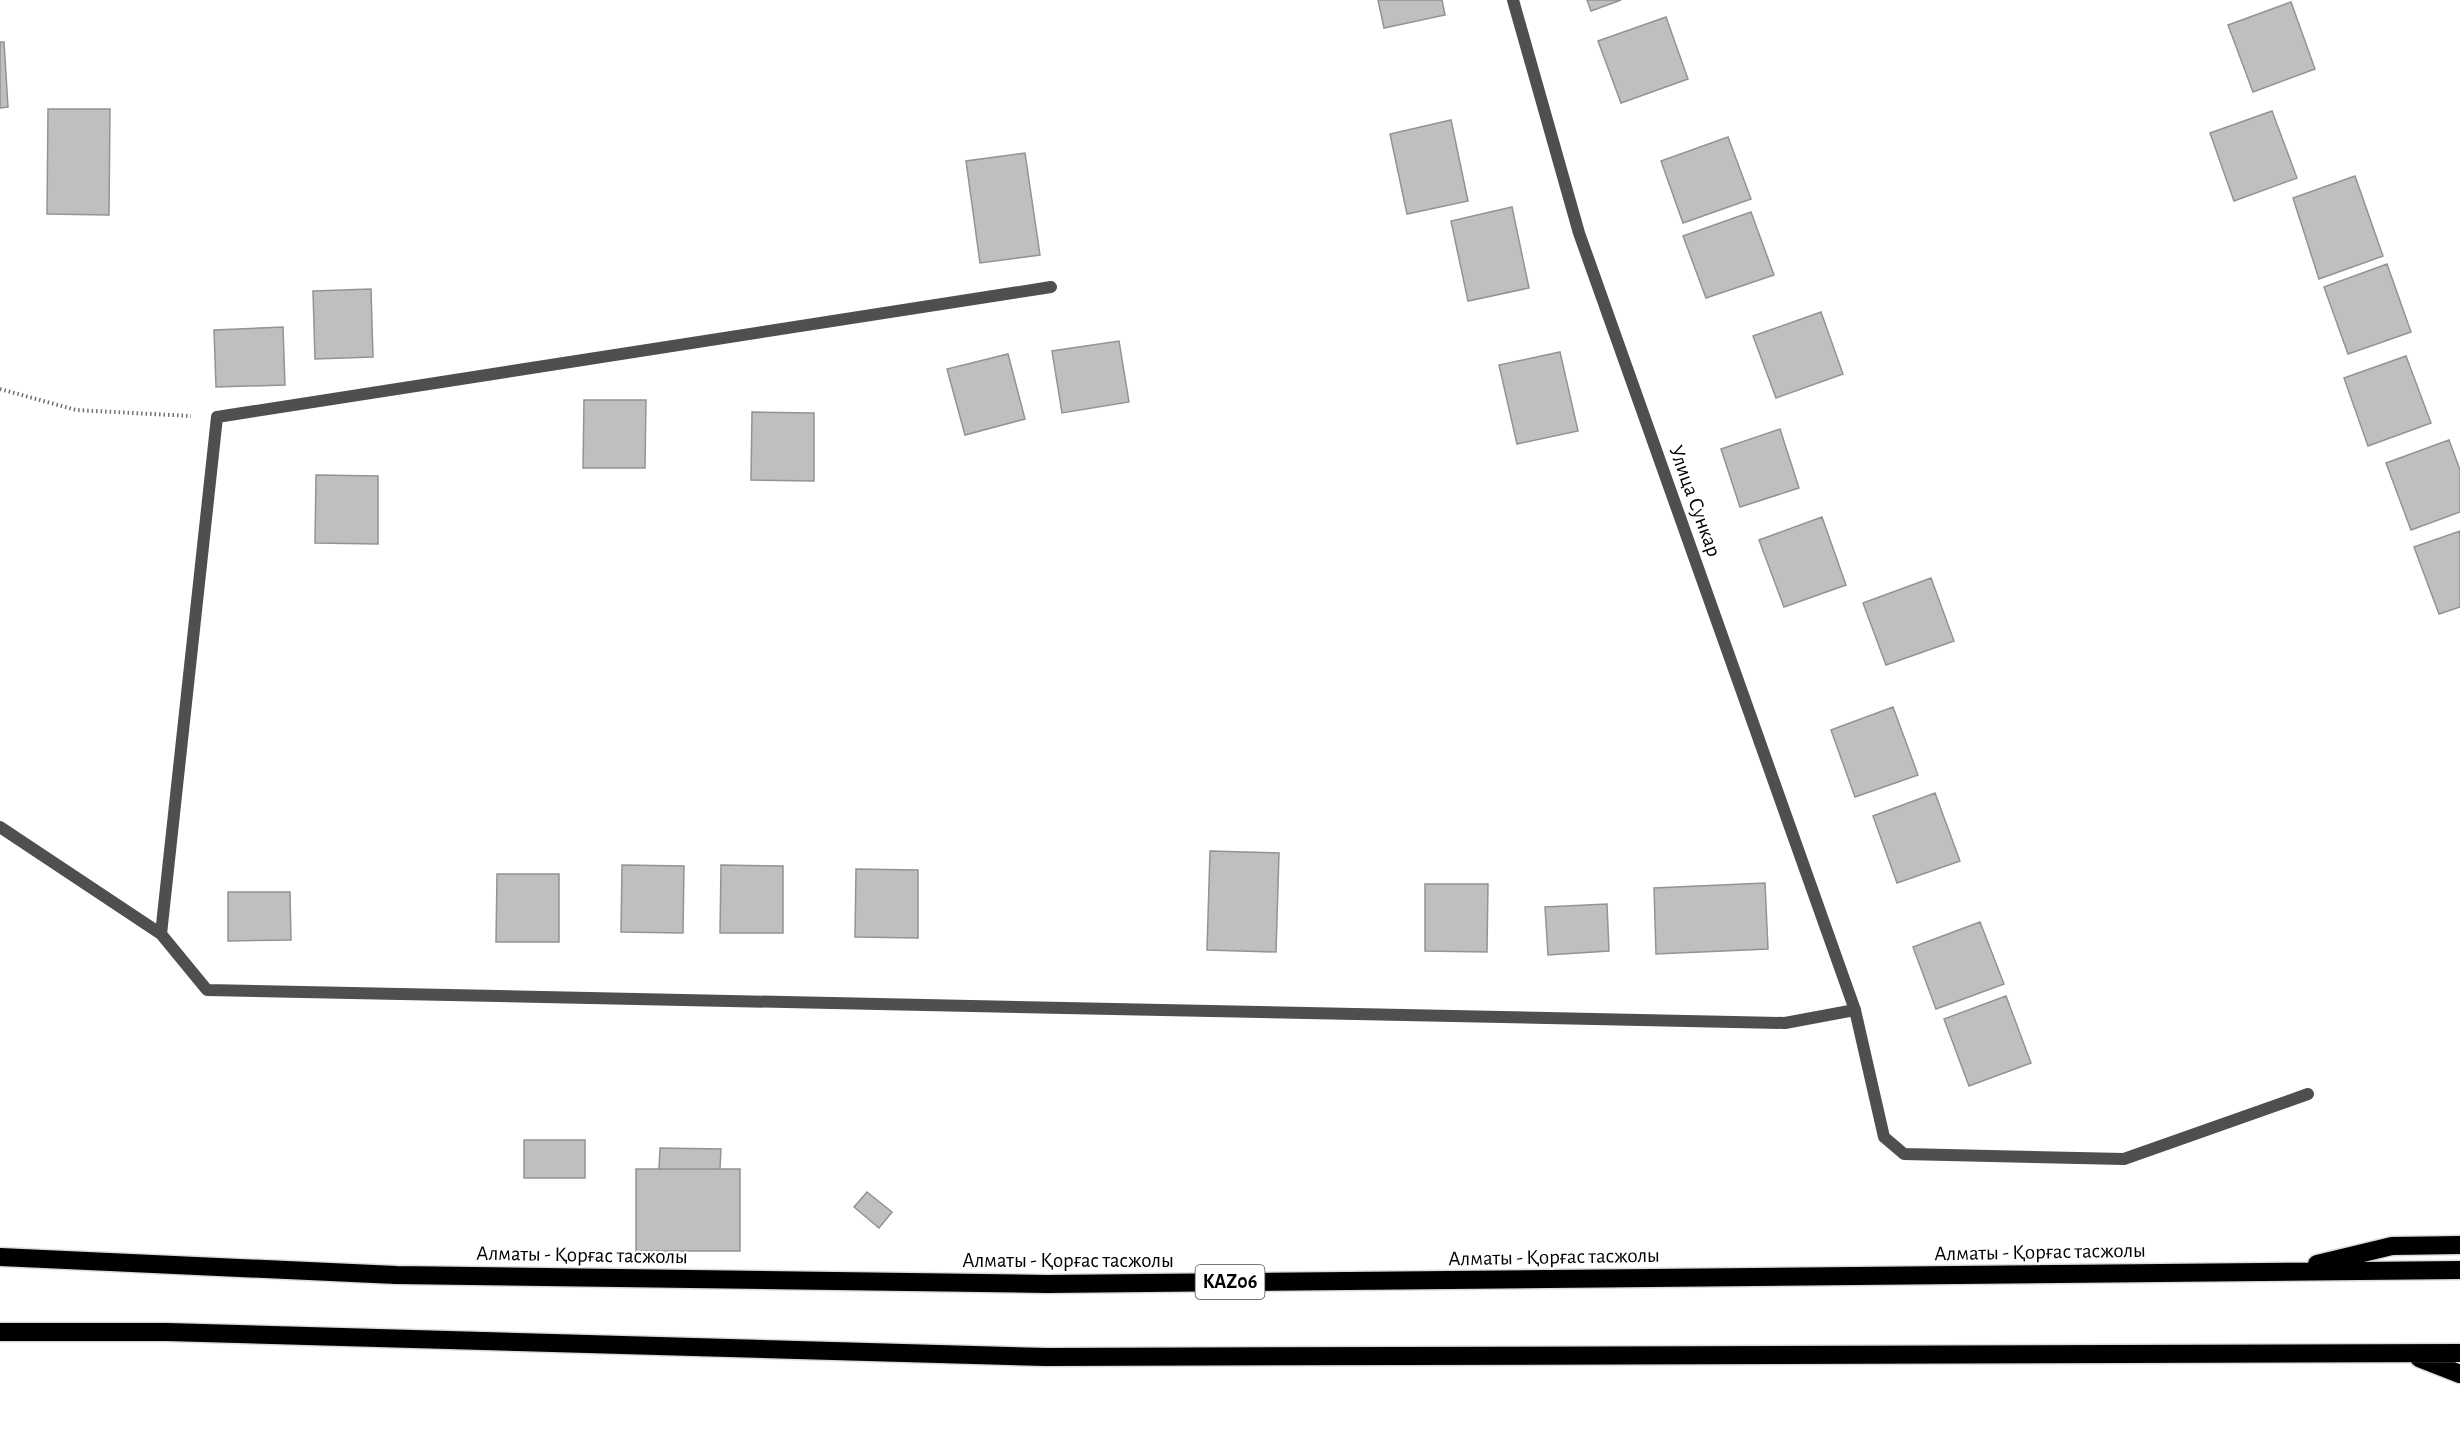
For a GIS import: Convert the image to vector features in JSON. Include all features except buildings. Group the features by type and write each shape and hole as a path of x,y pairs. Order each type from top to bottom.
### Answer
{"highway":[{"path":"2286,1272 2392,1246 2460,1245"},
{"name":"Алматы - Қорғас тасжолы","path":"0,1257 396,1275 1047,1284 2460,1270"},
{"path":"0,1332 167,1332 1046,1357 2460,1353"},
{"path":"2409,1354 2460,1374"}],"street":[{"name":"Улица Сункар","path":"1513,0 1579,233 1855,1010 1884,1137 1904,1154 2124,1159 2308,1094"},
{"path":"161,934 217,417 1051,287"},
{"path":"0,827 161,934 207,990 1785,1023 1855,1010"}],"path":[{"path":"0,389 76,410 217,417"}]}
